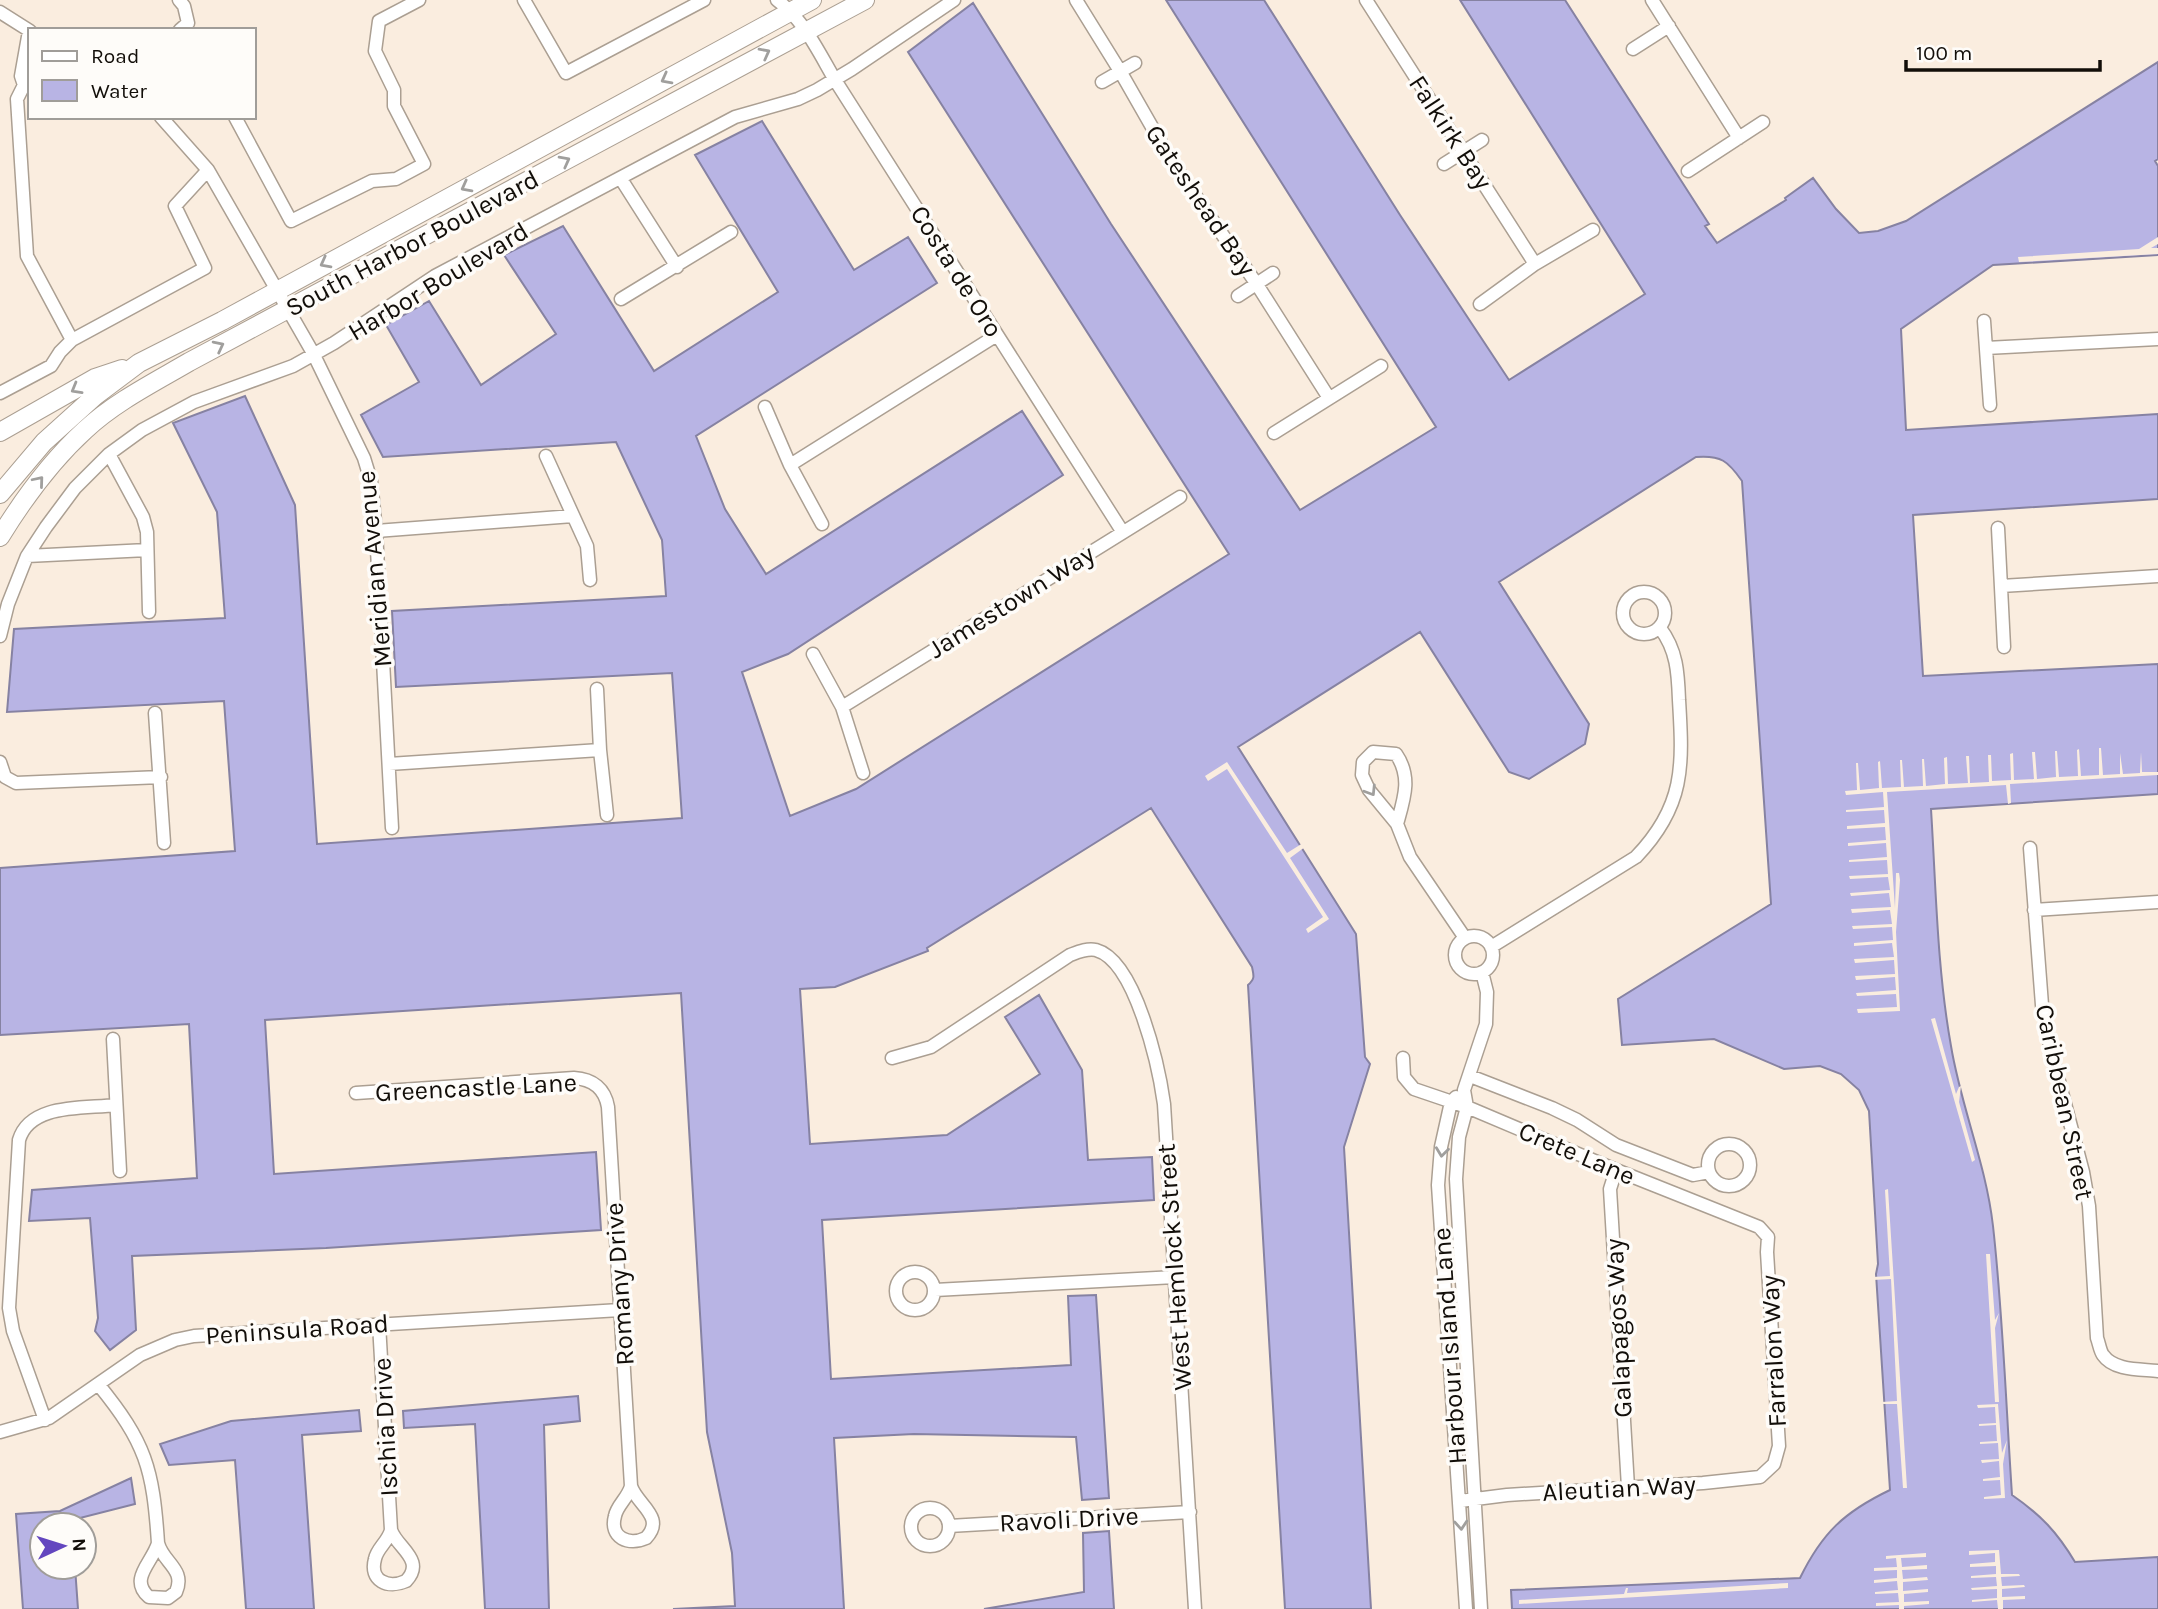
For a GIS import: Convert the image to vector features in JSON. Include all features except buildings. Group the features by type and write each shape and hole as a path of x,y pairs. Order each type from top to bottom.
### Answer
{"main road":[{"name":"South Harbor Boulevard","path":"0,494 66,420 139,363 222,321 787,4 812,0"},
{"name":"South Harbor Boulevard","path":"0,537 26,496 85,430 132,395 865,0"},
{"path":"0,432 95,378 139,363"}],"street":[{"path":"180,0 184,6 186,27"},
{"path":"235,119 291,221 372,181 396,179 424,164 394,106 394,90 375,51 379,21 419,0"},
{"path":"524,0 566,73 704,0"},
{"name":"Harbor Boulevard","path":"0,636 8,604 27,556 75,488 109,454 170,414 194,402 293,366 334,343 435,276 735,117 798,99 835,80 954,0"},
{"name":"Gateshead Bay","path":"1076,0 1172,162 1256,283 1329,398"},
{"name":"Falkirk Bay","path":"1366,0 1535,264"},
{"path":"1652,0 1739,138"},
{"name":"Costa de Oro","path":"787,4 807,31 835,80 1122,531"},
{"path":"0,12 28,30"},
{"path":"1633,49 1669,26"},
{"path":"28,43 26,67 21,76 27,84 18,99 27,256 72,340"},
{"path":"1102,82 1135,63"},
{"name":"Meridian Avenue","path":"163,119 208,170 313,353 364,458 371,481 376,531 392,828"},
{"path":"1688,172 1763,122"},
{"path":"1444,164 1482,140"},
{"path":"0,393 51,366 72,340 205,268 174,206 208,170"},
{"path":"621,178 677,267"},
{"path":"1480,304 1535,264 1593,230"},
{"path":"621,299 731,232"},
{"path":"1238,296 1273,273"},
{"path":"1984,321 1990,405"},
{"path":"790,465 997,335"},
{"path":"1986,348 2158,339"},
{"path":"1274,433 1381,366"},
{"path":"765,407 790,465 822,524"},
{"path":"109,454 143,517 147,533 149,612"},
{"path":"546,456 587,547 590,580"},
{"name":"Jamestown Way","path":"842,707 1180,497"},
{"path":"376,531 573,516"},
{"path":"1998,527 2004,647"},
{"path":"27,556 146,550"},
{"path":"2001,586 2158,576"},
{"path":"1491,947 1636,856 1653,839 1665,819 1679,781 1682,756 1677,669 1671,642 1660,628"},
{"path":"813,654 842,707 863,773"},
{"path":"597,689 607,815"},
{"path":"155,713 164,842"},
{"path":"389,765 600,750"},
{"path":"1397,824 1406,783 1405,766 1396,754 1373,752 1363,761 1362,775 1374,797 1397,824 1410,857 1465,938"},
{"path":"0,762 5,777 16,783 161,777"},
{"name":"Caribbean Street","path":"2029,848 2042,1005 2087,1195 2097,1338 2103,1355 2112,1363 2134,1369 2158,1371"},
{"path":"2034,910 2158,902"},
{"path":"1471,936 1483,939 1491,947 1493,959 1487,969 1469,974 1459,967 1455,954 1465,938 1471,936"},
{"name":"West Hemlock Street","path":"892,1058 931,1048 1070,955 1091,950 1104,954 1118,964 1151,1036 1164,1104 1195,1609"},
{"name":"Harbour Island Lane","path":"1466,1609 1438,1185 1441,1147 1451,1102 1464,1090 1486,1024 1488,992 1482,972"},
{"path":"113,1040 120,1171"},
{"name":"Crete Lane","path":"1403,1058 1404,1077 1414,1089 1466,1107 1759,1227 1768,1237"},
{"path":"1470,1076 1552,1108 1577,1120 1616,1145 1693,1175 1709,1172"},
{"name":"Greencastle Lane","path":"356,1093 574,1078 585,1079 595,1085"},
{"name":"Romany Drive","path":"595,1085 603,1093 608,1107 631,1486"},
{"name":"Harbour Island Lane","path":"1464,1090 1466,1107 1459,1137 1457,1179 1481,1609"},
{"path":"45,1420 13,1331 9,1308 19,1140 25,1126 41,1114 116,1105"},
{"name":"Galapagos Way","path":"1616,1170 1610,1189 1628,1488"},
{"name":"Farralon Way","path":"1768,1237 1779,1446 1774,1464"},
{"path":"935,1290 1175,1277"},
{"name":"Peninsula Road","path":"0,1432 45,1420 59,1413 140,1355 176,1340 194,1336 620,1310"},
{"name":"Ischia Drive","path":"379,1324 391,1530"},
{"path":"98,1384 129,1423 145,1455 153,1489 158,1544"},
{"name":"Aleutian Way","path":"1460,1501 1760,1477 1774,1464"},
{"name":"Ravoli Drive","path":"949,1527 1190,1512"}],"water":[{"path":"1166,0 1264,0 1400,215 1509,380 1645,294 1460,0 1565,0 1709,224 1705,226 1717,243 1786,200 1785,198 1813,178 1836,209 1859,233 1878,231 1906,221 2158,62 2158,159 2155,161 2158,166 2158,255 1993,265 1901,329 1906,430 2158,414 2158,499 1913,515 1923,676 2158,664 2158,794 1931,809 1946,1017 1955,1069 1985,1180 1993,1226 2012,1495 2048,1525 2075,1562 2158,1557 2158,1609 1512,1609 1511,1590 1800,1578 1817,1548 1836,1525 1890,1490 1869,1111 1859,1090 1841,1074 1820,1066 1784,1069 1714,1039 1622,1045 1618,999 1771,904 1742,481 1728,464 1712,457 1696,457 1499,582 1589,724 1585,744 1529,779 1509,772 1420,632 1238,747 1356,934 1365,1057 1370,1064 1344,1147 1371,1609 1285,1609 1248,985 1253,979 1252,967 1151,808 927,948 928,951 835,987 800,989 810,1144 947,1135 1040,1074 1005,1017 1039,995 1082,1070 1088,1160 1152,1157 1154,1200 822,1220 831,1379 1071,1365 1068,1296 1096,1295 1109,1498 1082,1500 1076,1437 914,1434 834,1438 844,1609 673,1609 735,1606 732,1553 707,1432 681,993 265,1020 274,1174 596,1152 601,1230 326,1248 132,1256 136,1330 110,1350 95,1331 98,1318 90,1218 29,1221 32,1190 197,1178 189,1024 0,1035 0,868 235,851 224,701 7,712 14,629 225,618 217,512 173,423 245,396 295,505 317,844 682,818 672,673 396,687 392,611 666,596 662,540 616,442 383,457 361,415 419,382 386,325 429,301 481,385 556,334 504,255 563,226 654,371 778,292 695,155 762,121 854,270 908,237 937,283 696,436 725,509 766,574 1022,411 1063,475 788,654 742,672 790,816 856,789 1229,554 908,52 973,3 1111,224 1300,510 1436,427"},
{"path":"578,1396 580,1421 544,1425 549,1609 485,1609 475,1424 404,1428 403,1411"},
{"path":"359,1410 361,1431 302,1435 314,1609 246,1609 235,1460 169,1465 160,1444 231,1421"},
{"path":"131,1478 135,1504 98,1513 98,1511 60,1511"},
{"path":"28,1513 28,1581 76,1581 78,1609 23,1609 16,1514"},
{"path":"1109,1531 1114,1609 984,1609 1084,1592 1083,1533"}],"pier":[{"path":"2158,237 2158,244 2151,248 2158,248 2158,254 2019,262 2018,257 2139,249"},
{"path":"2099,748 2103,775 2120,774 2120,753 2123,774 2140,773 2141,752 2142,772 2158,772 2158,775 2010,784 2011,803 2008,804 2006,785 1887,792 1895,908 1896,873 1899,873 1900,880 1896,932 1900,1011 1858,1013 1857,1009 1897,1007 1896,994 1857,996 1856,993 1896,990 1895,977 1856,980 1855,976 1895,974 1894,960 1855,963 1854,959 1894,957 1892,943 1854,946 1854,943 1893,940 1892,927 1853,929 1852,926 1892,924 1890,910 1852,913 1851,909 1891,907 1889,893 1851,896 1850,893 1890,890 1888,877 1850,879 1849,876 1888,874 1887,860 1849,862 1887,857 1886,843 1848,846 1848,843 1886,840 1885,827 1847,829 1847,826 1885,823 1884,810 1846,812 1884,807 1883,792 1846,795 1845,791 1857,790 1856,763 1860,790 1879,788 1880,761 1882,788 1901,787 1900,760 1904,787 1923,786 1924,759 1926,786 1945,784 1944,758 1947,757 1948,784 1968,783 1966,756 1969,756 1970,783 1989,782 1988,755 1991,755 1992,781 2011,780 2010,754 2013,753 2014,780 2034,779 2032,752 2035,752 2037,779 2056,777 2055,751 2059,777 2078,776 2079,749 2081,776 2099,775"},
{"path":"1227,762 1287,853 1303,843 1305,847 1290,858 1329,919 1308,933 1306,929 1323,917 1227,769 1208,781 1205,776"},
{"path":"1935,1018 1956,1094 1961,1086 1959,1102 1975,1160 1972,1162 1931,1019"},
{"path":"1888,1189 1907,1488 1903,1488 1897,1404 1881,1404 1897,1401 1891,1279 1873,1280 1872,1277 1890,1276 1885,1190"},
{"path":"1986,1254 1990,1254 1995,1320 1999,1313 1995,1328 1999,1402 1995,1402"},
{"path":"1998,1404 2002,1453 2007,1440 2003,1464 2005,1498 1984,1499 2001,1495 2000,1480 1983,1481 2000,1477 1999,1461 1982,1463 1981,1460 1999,1459 1998,1443 1980,1444 1997,1441 1996,1425 1979,1426 1996,1423 1995,1407 1978,1408 1977,1405"},
{"path":"1999,1550 2001,1574 2020,1576 2001,1577 2002,1586 2025,1587 2002,1589 2002,1597 2025,1596 2025,1599 2003,1600 2003,1609 1998,1609 1997,1600 1972,1602 1997,1598 1997,1589 1971,1588 1997,1586 1996,1577 1971,1578 1996,1574 1996,1566 1970,1567 1970,1564 1995,1562 1995,1553 1969,1555 1969,1551"},
{"path":"1926,1553 1926,1557 1901,1558 1902,1567 1927,1565 1927,1569 1902,1570 1903,1579 1927,1577 1928,1580 1903,1582 1903,1591 1928,1589 1928,1592 1904,1594 1904,1602 1929,1601 1929,1604 1904,1606 1904,1609 1899,1609 1899,1605 1876,1606 1876,1603 1899,1602 1898,1593 1875,1594 1898,1590 1897,1581 1874,1583 1874,1580 1897,1578 1897,1570 1874,1571 1874,1568 1897,1567 1896,1558 1886,1559 1886,1556"},
{"path":"1788,1583 1788,1588 1519,1604 1519,1600 1624,1594 1626,1588 1627,1593"}]}
